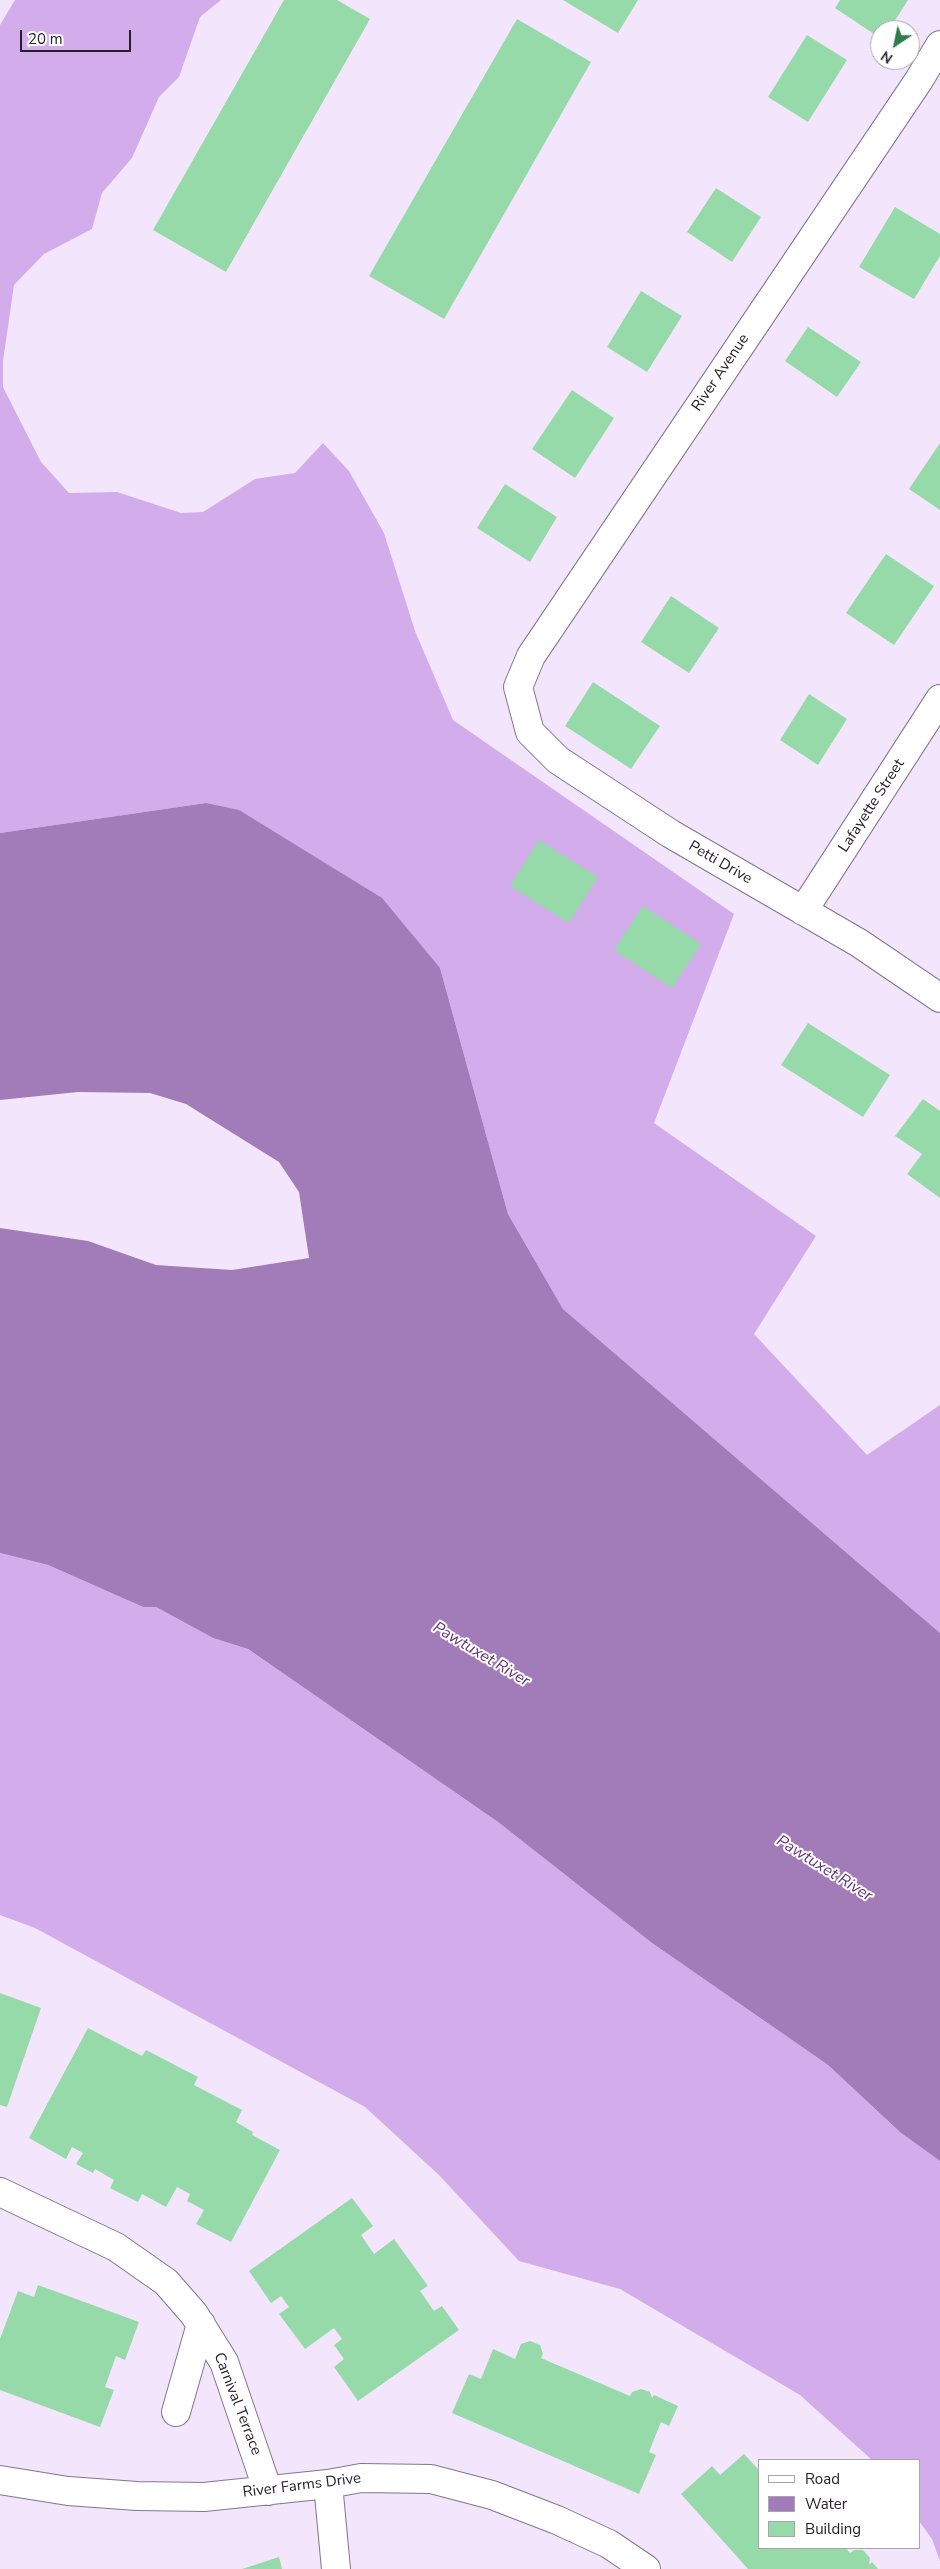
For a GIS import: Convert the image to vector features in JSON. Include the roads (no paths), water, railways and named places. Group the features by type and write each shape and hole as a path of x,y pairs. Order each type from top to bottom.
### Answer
{"street":[{"name":"River Avenue","path":"522,707 518,687 530,656 919,80 940,45"},
{"name":"Lafayette Street","path":"803,911 940,699"},
{"name":"Petti Drive","path":"522,707 530,732 558,760 671,834 859,943 940,998"},
{"name":"Carnival Terrace","path":"0,2192 116,2247 166,2282 201,2324 224,2362 268,2491"},
{"path":"176,2412 201,2324"},
{"name":"River Farms Drive","path":"0,2480 68,2491 137,2496 204,2497 328,2484 361,2478 431,2479 492,2495 557,2520 609,2544 646,2569"},
{"path":"328,2484 336,2569"}],"water":[{"name":"Pawtuxet River","path":"206,803 239,810 382,898 440,968 508,1214 563,1309 940,1633 940,2161 901,2133 828,2065 652,1943 498,1822 248,1649 213,1638 156,1607 143,1607 48,1565 0,1553 0,1228 88,1241 156,1265 232,1270 309,1258 299,1192 279,1162 186,1104 150,1093 78,1092 0,1100 0,833"}]}
